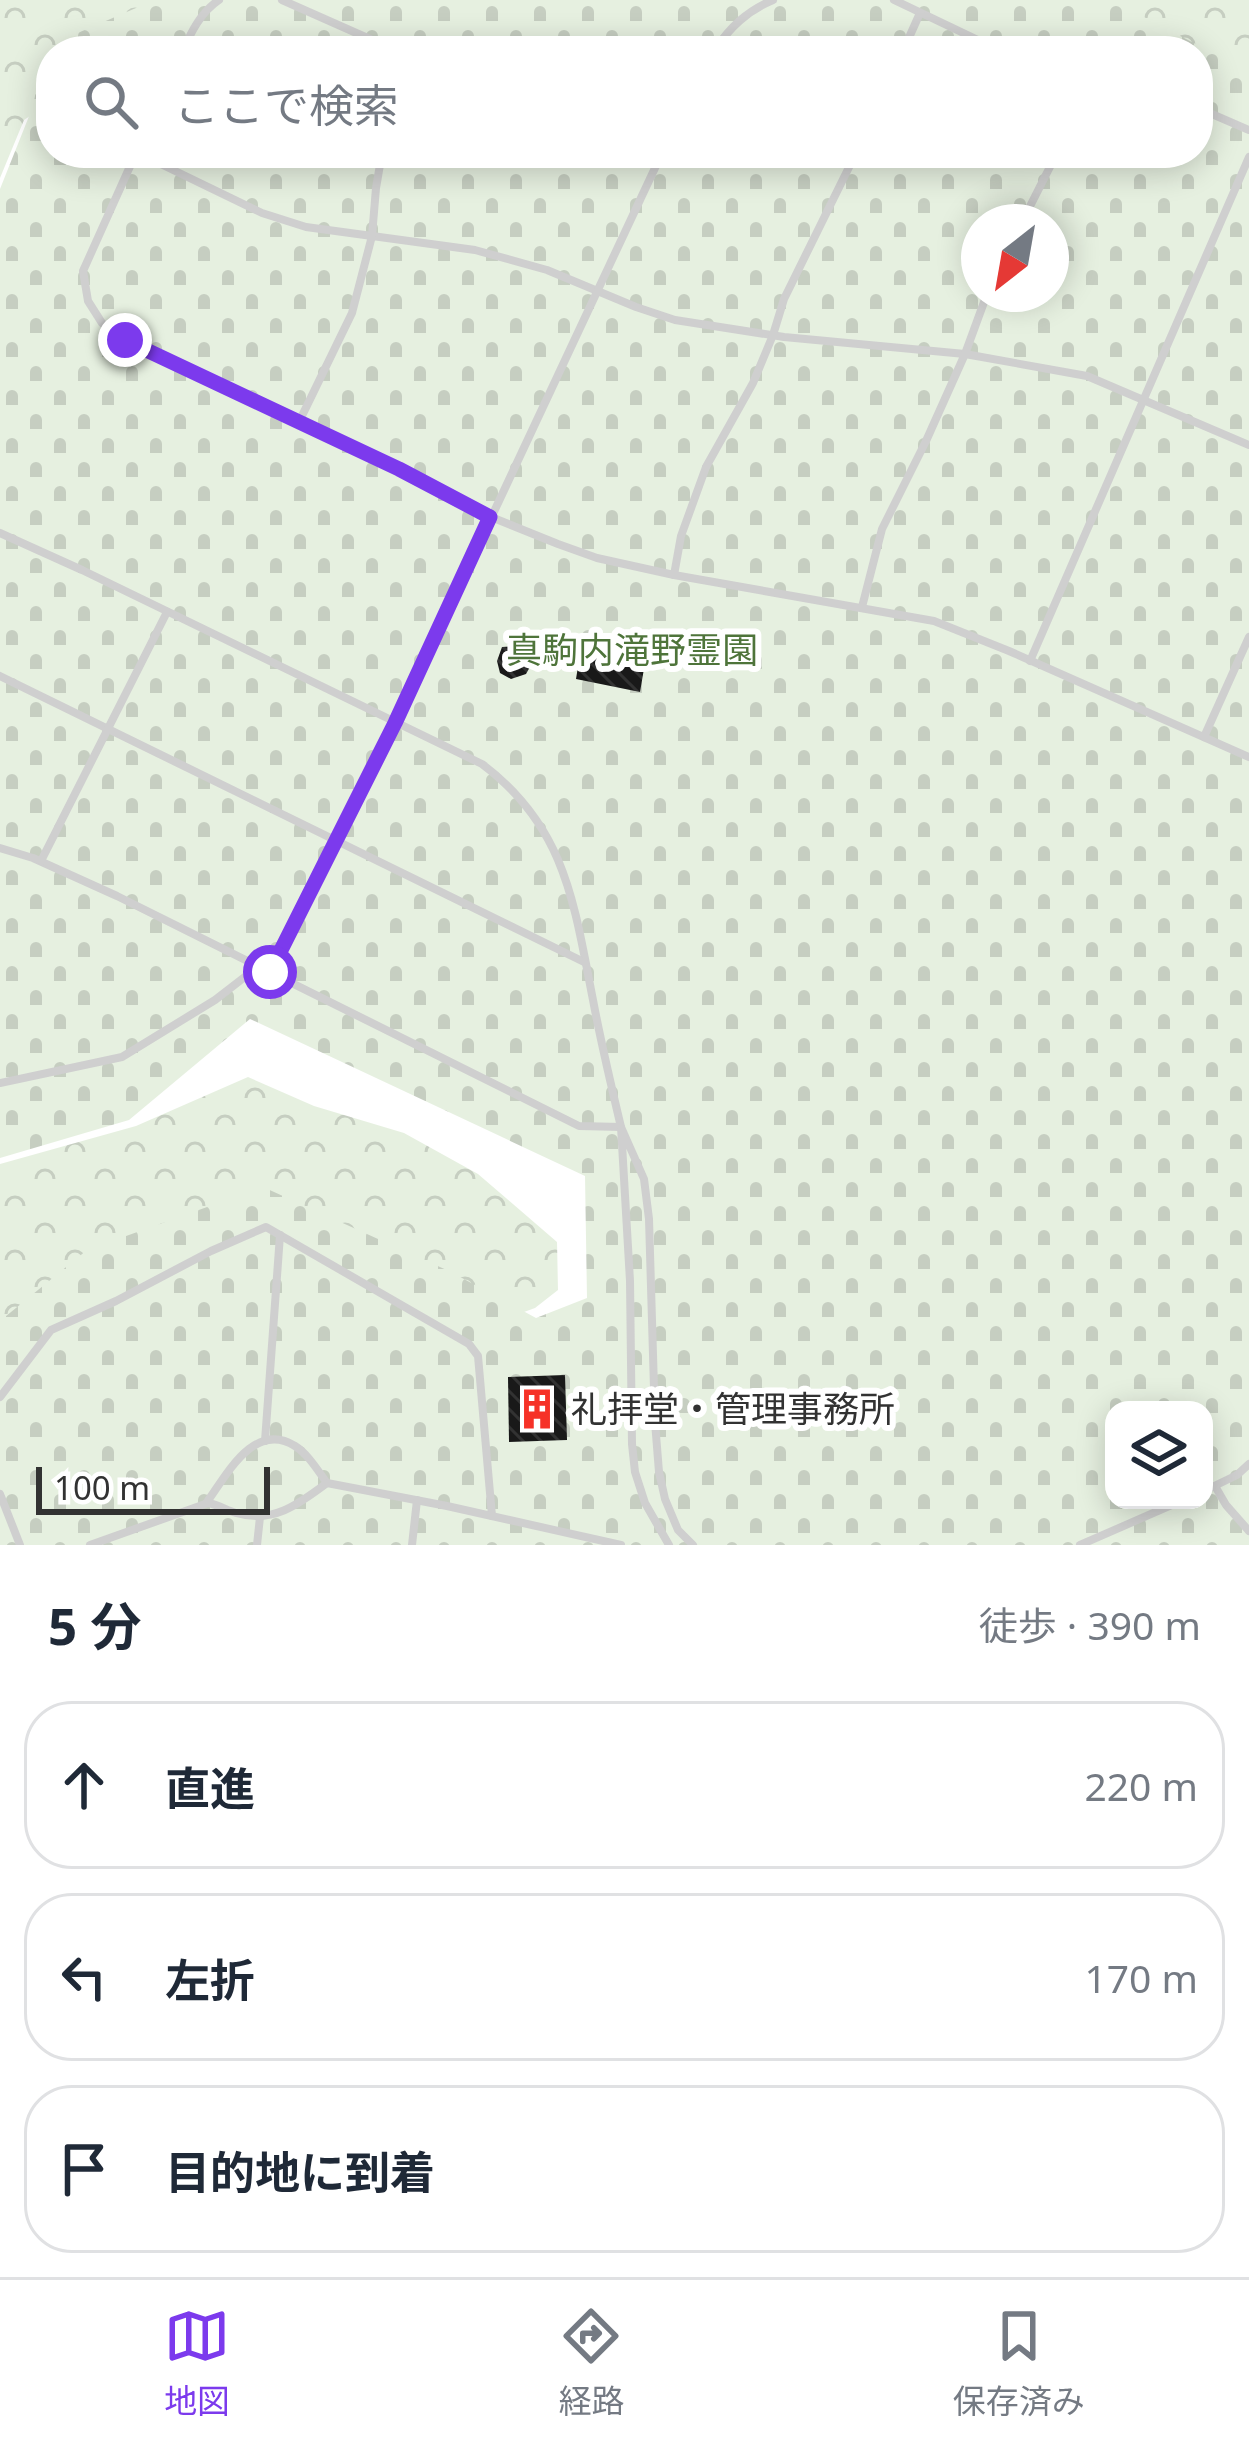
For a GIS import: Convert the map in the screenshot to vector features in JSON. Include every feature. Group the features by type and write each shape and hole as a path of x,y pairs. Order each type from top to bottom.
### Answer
{"lane":[{"path":"190,36 219,0"},
{"path":"282,0 363,36"},
{"path":"724,36 751,10 773,0"},
{"path":"894,0 969,36"},
{"path":"910,36 920,13"},
{"path":"1213,115 1249,130"},
{"path":"1030,661 1249,157"},
{"path":"130,168 83,271 88,301 102,322 125,340 490,517 597,558 934,621 1249,757"},
{"path":"168,168 262,213 306,227 475,250 547,270 675,320 773,335 964,353 1087,376 1249,445"},
{"path":"299,422 352,313 372,236 379,168"},
{"path":"270,972 394,722 655,168"},
{"path":"674,575 681,536 706,467 739,413 784,299 849,168"},
{"path":"1031,204 1049,168"},
{"path":"862,608 882,529 980,312"},
{"path":"0,533 482,764 503,779 537,818 562,866 577,914 621,1127 635,1472 645,1503 669,1545"},
{"path":"41,861 167,612"},
{"path":"1204,737 1249,637"},
{"path":"0,676 586,962"},
{"path":"0,848 41,861 579,1126 621,1127"},
{"path":"0,1083 122,1057 215,1000 259,966"},
{"path":"621,1127 644,1179 649,1219 659,1472 678,1530 690,1544"},
{"path":"0,1397 51,1330 266,1227 469,1344 478,1355 492,1516"},
{"path":"265,1441 280,1235"},
{"path":"206,1504 253,1445 283,1441 297,1447 327,1483 621,1545"},
{"path":"1249,1464 1215,1486 1249,1531"},
{"path":"90,1545 206,1504 260,1517 284,1512 327,1483"},
{"path":"0,1494 20,1545"},
{"path":"412,1545 418,1500"},
{"path":"1080,1545 1162,1509"},
{"path":"257,1545 260,1517"}],"green space":[{"path":"0,0 259,0 176,36 36,36 36,112 24,120 0,178"},
{"name":"真駒内滝野霊園","path":"147,0 1142,0 1144,17 1180,36 71,36"},
{"path":"1105,0 1249,0 1249,95 1213,64 1213,36 1171,36"},
{"name":"真駒内滝野霊園","path":"1213,53 1249,72 1249,1545 0,1545 0,1321 87,1250 263,1187 451,1272 536,1318 587,1298 585,1176 250,1019 129,1120 0,1158 0,189 36,99 36,168 1213,168"},
{"path":"248,1077 314,1106 404,1133 478,1174 557,1242 558,1290 535,1308 513,1316 0,1359 0,1164 136,1126"}],"building":[{"path":"597,640 630,647 629,656 646,657 640,692 576,679 581,648 595,651"},
{"path":"515,646 528,653 531,665 526,674 511,679 500,673 497,661 502,647"},
{"name":"礼拝堂・管理事務所","path":"565,1375 567,1440 509,1442 508,1377"}],"place":[{"name":"礼拝堂・管理事務所","path":"537,1409"}],"route":[{"path":"125,340 490,517 395,723 270,972"}]}
